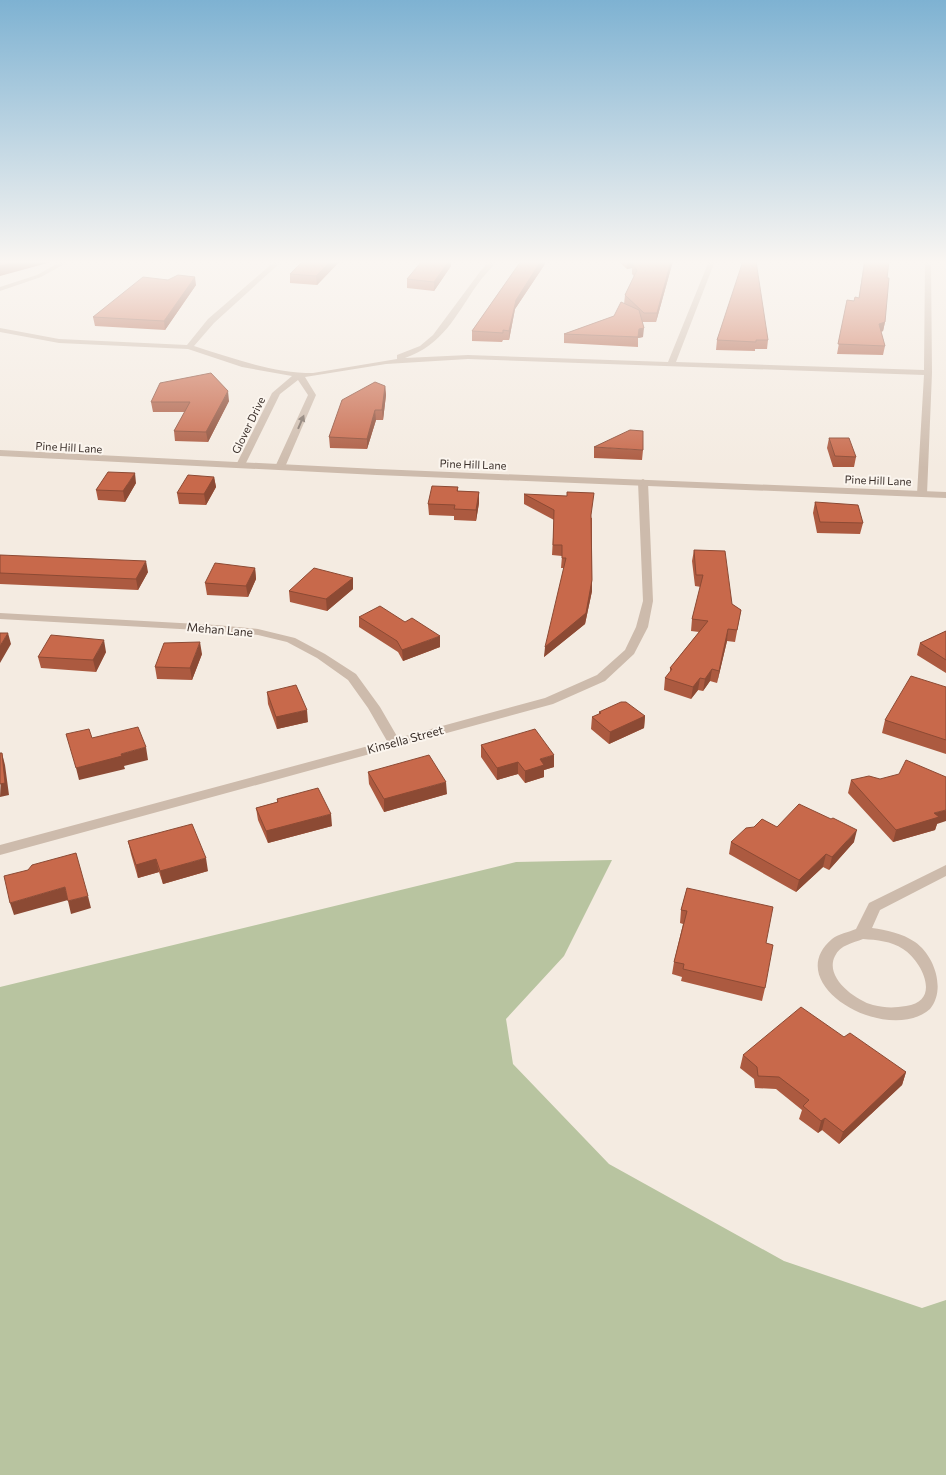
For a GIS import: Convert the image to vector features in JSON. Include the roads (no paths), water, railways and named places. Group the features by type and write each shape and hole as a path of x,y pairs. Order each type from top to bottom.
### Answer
{"street":[{"path":"0,330 59,341 189,347 246,365 313,376 386,362 468,357 928,373"},
{"path":"189,347 204,330"},
{"path":"386,362 424,347 441,330"},
{"path":"671,365 685,330"},
{"path":"922,494 928,373 928,330"},
{"path":"280,467 312,395 298,375"},
{"name":"Glover Drive","path":"241,466 276,393 298,375"},
{"name":"Pine Hill Lane","path":"0,453 241,466 946,495"},
{"name":"Kinsella Street","path":"0,850 394,742 549,702 601,678 630,652 642,627 648,600 643,482"},
{"name":"Mehan Lane","path":"0,616 216,628 258,632 291,640 321,656 352,677 374,707 394,742"},
{"path":"862,933 880,934 898,940 914,949 927,962 934,976 934,990 928,1001 917,1010 902,1014 885,1015 866,1010 850,1002 836,991 828,979 825,965 827,953 834,943 862,933 874,906 946,870"}]}
